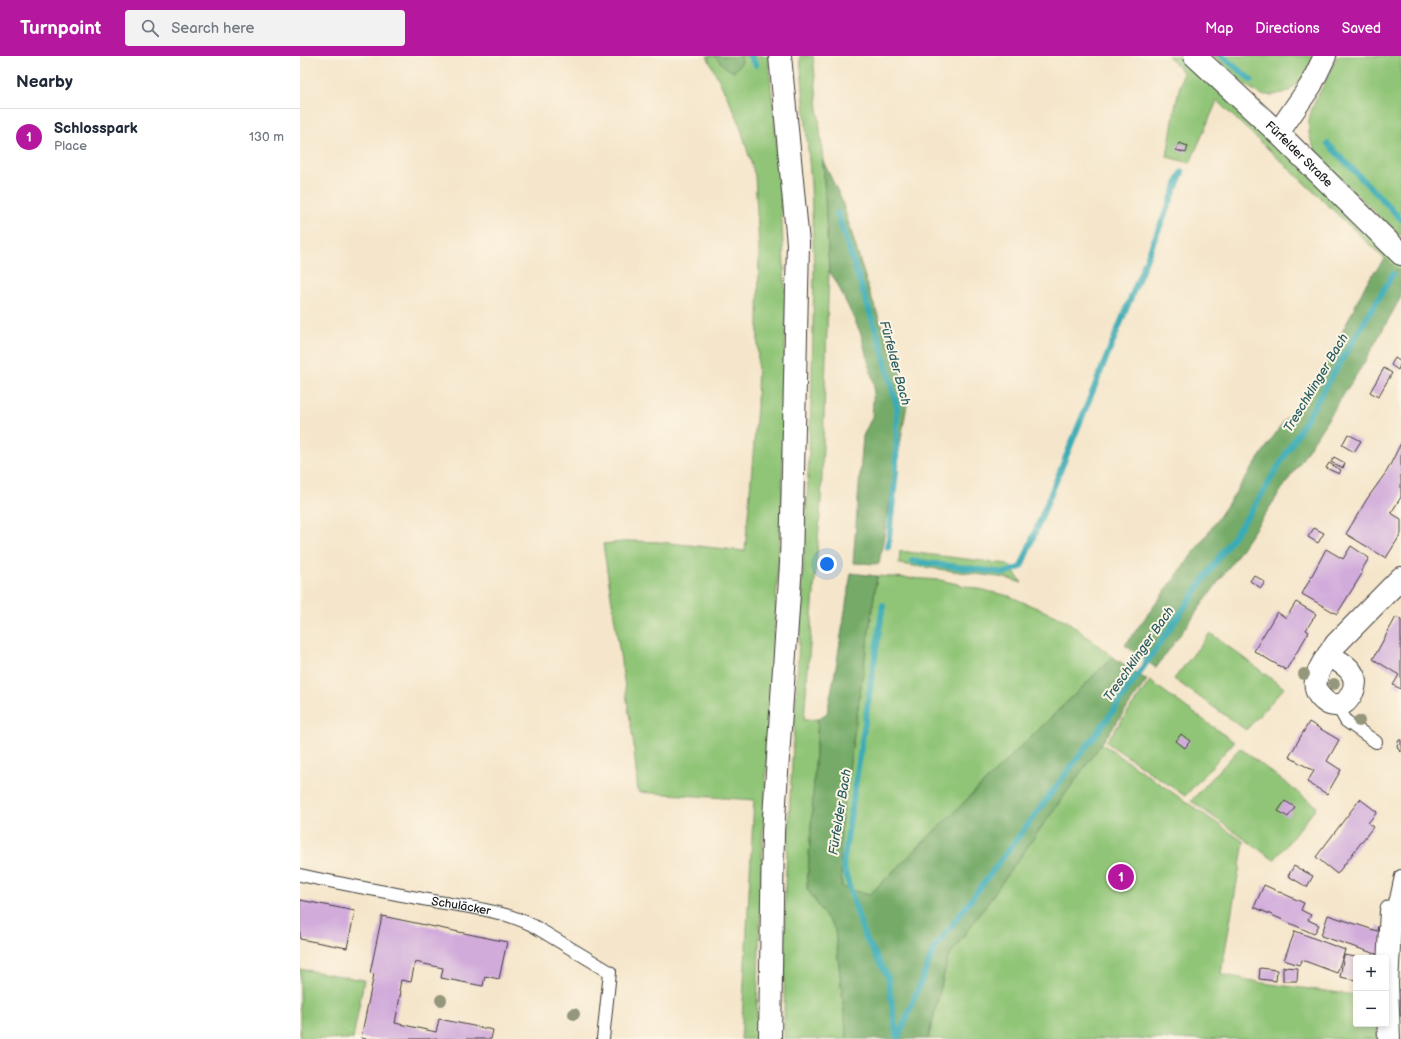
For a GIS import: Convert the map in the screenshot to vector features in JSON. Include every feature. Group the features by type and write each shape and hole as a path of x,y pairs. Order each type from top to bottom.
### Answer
{"main road":[{"path":"770,1039 773,832 791,564 798,243 780,56"},
{"name":"Fürfelder Straße","path":"1195,56 1278,133 1384,239 1401,254"},
{"path":"1278,133 1311,85 1325,56"},
{"path":"1328,655 1346,664 1354,675 1355,687 1351,696 1344,703 1337,705 1329,704 1321,698 1316,688 1319,668 1328,655 1336,644 1401,578"},
{"path":"1389,1039 1387,983 1390,911"}],"lane":[{"path":"1337,705 1346,721 1376,742"},
{"name":"Schuläcker","path":"300,875 347,886 483,910 523,920 610,972 603,1039"},
{"path":"1390,911 1396,898 1401,876"}],"green space":[{"path":"707,56 714,56 726,68 742,62 741,56 768,56 779,163 786,306 782,498 763,832 756,1039 741,1039 754,800 638,792 633,739 603,544 632,541 660,542 745,551 757,407 759,248 755,176 738,119"},
{"path":"714,56 741,56 742,62 734,72 726,68"},
{"path":"800,56 813,56 823,161 829,271 821,502 804,720 818,719 807,888 835,929 847,1039 784,1039 785,887 807,499 812,380 814,269 811,184"},
{"path":"1168,56 1184,56 1193,64 1401,263 1401,274 1217,101 1190,163 1167,157 1175,108 1183,72"},
{"path":"1213,56 1314,56 1302,80 1289,91 1274,95 1262,95 1245,85"},
{"path":"1337,56 1401,56 1401,237 1323,162 1311,141 1309,133 1309,117"},
{"path":"823,161 841,198 871,297 901,375 907,405 879,564 853,563 863,436 872,417 874,385 861,334 836,281 829,271"},
{"path":"1385,258 1401,274 1401,297 1364,363 1299,464 1232,563 1156,668 1125,645 1208,533 1282,424 1321,375 1367,282"},
{"path":"900,551 1008,564 1022,583 1006,578 899,564"},
{"path":"851,573 877,576 841,824 840,857 842,887 869,895 1113,657 1147,680 948,958 928,1039 847,1039 835,930 807,889 818,719 827,713"},
{"path":"877,576 940,580 1009,596 1067,621 1113,657 869,895 842,887 840,857 841,824"},
{"path":"1210,633 1284,688 1246,730 1174,679"},
{"path":"1150,681 1234,742 1185,796 1106,742"},
{"path":"1101,743 1244,842 1221,974 1263,983 1353,995 1353,1027 1377,1027 1379,1039 928,1039 948,958 978,913"},
{"path":"1240,748 1317,807 1274,860 1191,801"},
{"path":"300,969 364,980 353,1039 300,1039"}],"building":[{"path":"1179,143 1188,146 1186,153 1176,150"},
{"path":"1395,358 1401,362 1398,370 1391,365"},
{"path":"1384,368 1392,373 1378,397 1370,392"},
{"path":"1348,434 1361,441 1354,452 1342,445"},
{"path":"1401,443 1401,497 1391,513 1401,519 1401,534 1386,558 1346,534 1367,499 1387,471"},
{"path":"1334,457 1345,463 1343,468 1331,462"},
{"path":"1329,463 1341,470 1339,474 1326,468"},
{"path":"1314,528 1324,533 1318,543 1308,537"},
{"path":"1351,546 1369,558 1361,571 1363,572 1337,614 1302,594 1326,549 1343,559"},
{"path":"1254,575 1265,582 1261,588 1250,581"},
{"path":"1296,602 1316,614 1306,630 1309,632 1286,670 1254,651 1277,612 1286,618"},
{"path":"1396,617 1401,620 1401,689 1393,685 1399,675 1373,659"},
{"path":"1309,722 1339,740 1327,761 1341,770 1327,794 1307,782 1314,771 1289,757"},
{"path":"1181,734 1190,741 1185,748 1176,741"},
{"path":"1399,740 1401,740 1401,752 1397,745"},
{"path":"1360,799 1377,812 1368,823 1373,827 1337,874 1316,857"},
{"path":"1285,801 1295,807 1288,817 1278,811"},
{"path":"1294,866 1313,876 1307,887 1288,876"},
{"path":"1264,885 1304,903 1301,910 1311,915 1308,920 1319,925 1314,934 1254,907"},
{"path":"300,900 355,911 347,948 300,939"},
{"path":"1328,915 1377,931 1378,926 1387,929 1379,955 1321,936"},
{"path":"382,916 507,942 499,979 485,976 483,986 441,978 443,968 415,962 411,982 401,980 399,991 401,991 395,1023 436,1032 439,1019 493,1030 491,1039 361,1038 374,974 370,973"},
{"path":"1295,931 1345,950 1337,973 1302,960 1299,965 1284,960"},
{"path":"1344,955 1353,956 1353,979 1340,977"},
{"path":"1283,967 1298,968 1297,981 1283,981"},
{"path":"1260,968 1277,970 1276,981 1259,979"},
{"path":"1398,990 1401,990 1401,1016 1399,1016"}],"waterway":[{"name":"Fürfelder Bach","path":"750,56 756,65"},
{"path":"1222,56 1251,80"},
{"path":"1328,144 1401,219"},
{"path":"912,561 1005,573 1021,567 1182,172"},
{"name":"Fürfelder Bach","path":"837,213 882,349 897,407 896,472 888,547"},
{"name":"Treschklinger Bach","path":"898,1039 934,949 1108,718 1256,504 1393,274"},
{"name":"Fürfelder Bach","path":"883,605 843,865 864,935 888,977 897,1039"}],"place":[{"name":"Schlosspark","path":"1121,877"}]}
